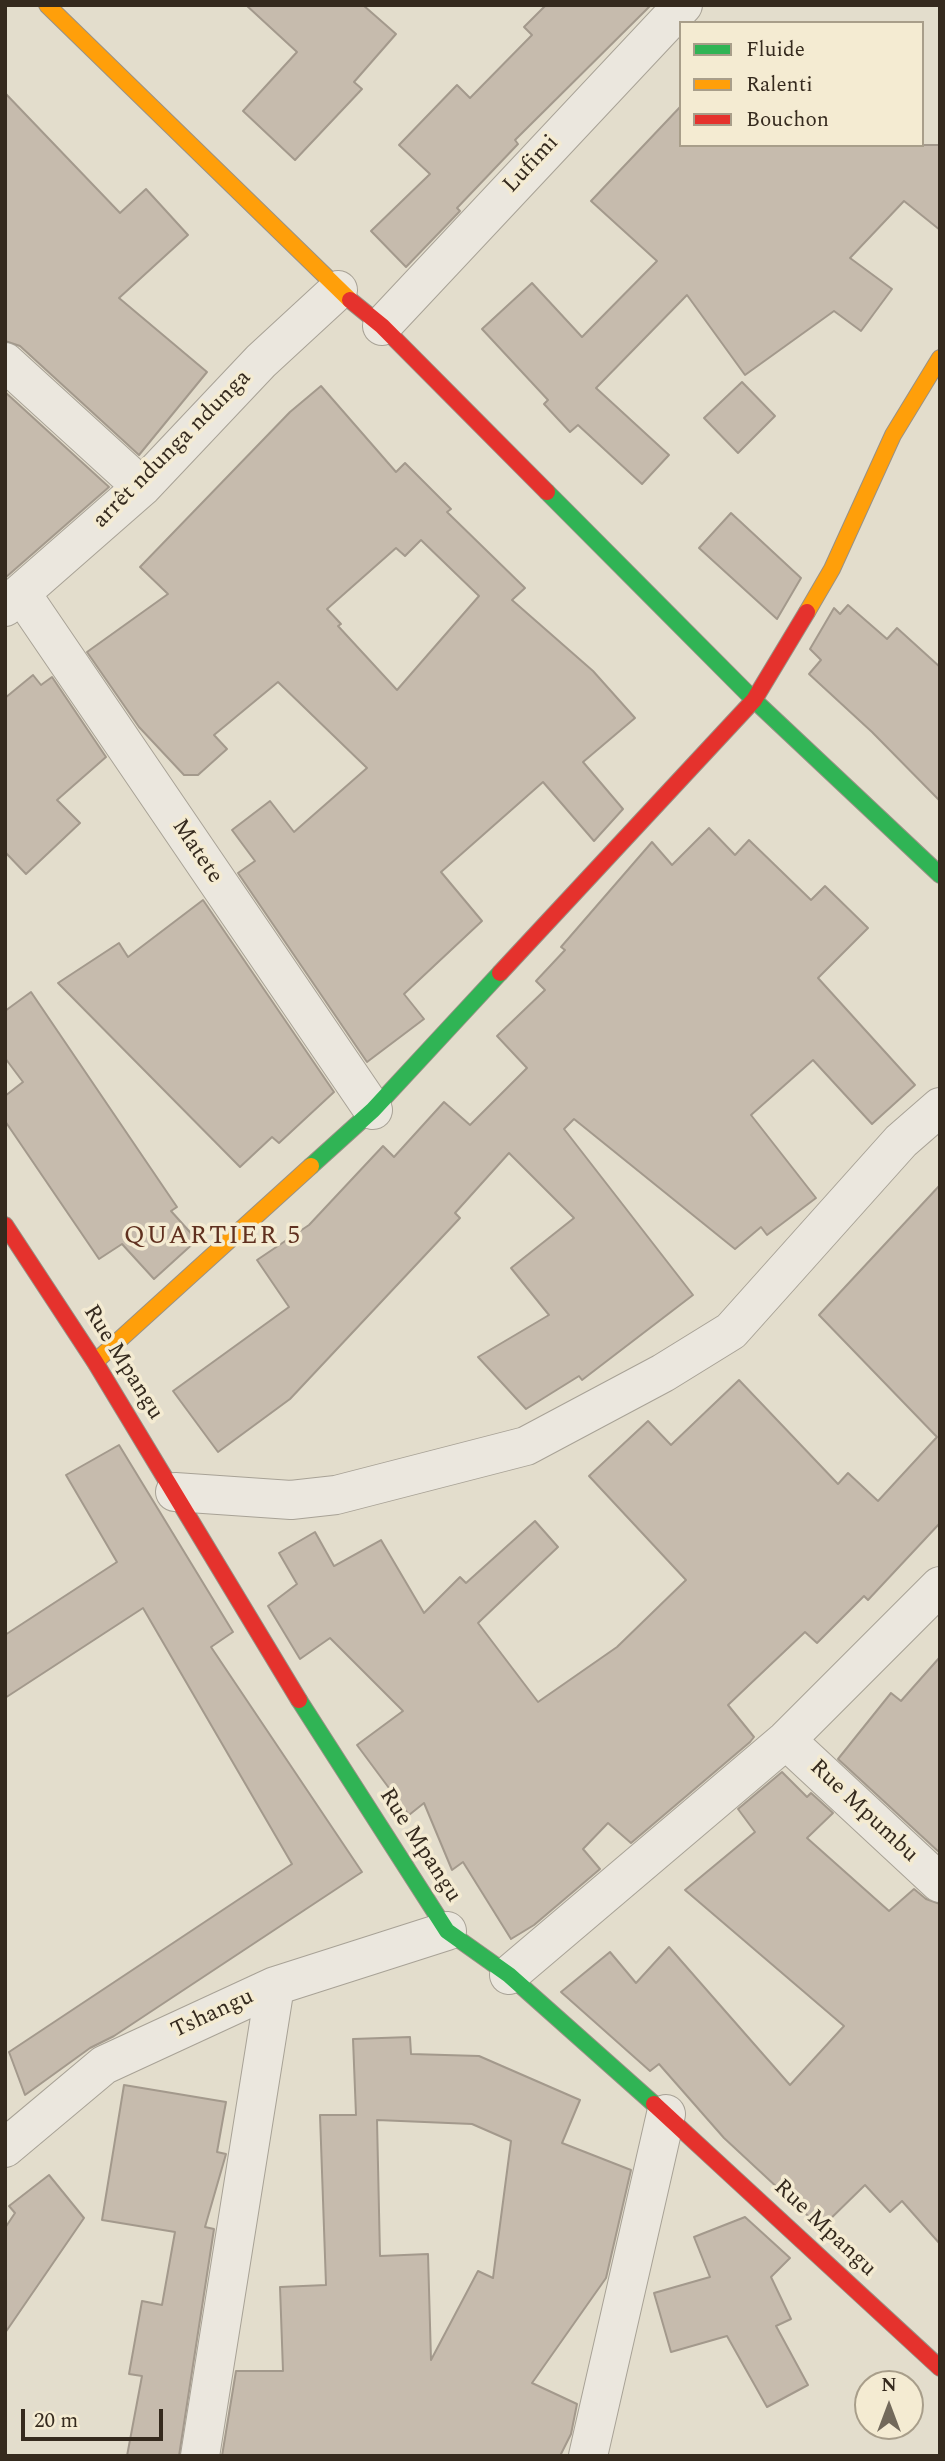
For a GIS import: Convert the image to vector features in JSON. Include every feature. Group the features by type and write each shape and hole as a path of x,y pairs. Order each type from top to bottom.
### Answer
{"street":[{"path":"47,5 338,290 382,326 754,700 940,875"},
{"name":"Lufimi","path":"382,326 683,5"},
{"name":"arrêt ndunga ndunga","path":"13,600 142,487 261,361 338,290"},
{"path":"95,1362 373,1110 754,700 832,569 893,435 940,358"},
{"path":"5,362 142,487"},
{"name":"Matete","path":"13,600 373,1110"},
{"path":"175,1492 291,1500 336,1495 526,1446 663,1373 731,1331 901,1141 940,1107"},
{"name":"Rue Mpangu","path":"5,1225 95,1362 344,1774 447,1931 509,1975 666,2114 940,2368"},
{"path":"509,1975 786,1740 940,1586"},
{"name":"Rue Mpumbu","path":"786,1740 940,1883"},
{"name":"Tshangu","path":"5,2148 104,2065 275,1986 447,1931"},
{"path":"200,2456 275,1986"},
{"path":"588,2456 666,2114"}],"building":[{"path":"246,5 363,5 396,34 354,82 362,89 295,160 243,111 297,52"},
{"path":"546,5 651,5 515,140 518,144 457,208 460,211 406,267 371,231 430,174 399,145 457,85 470,98 532,35 524,27"},
{"path":"5,93 120,213 146,189 188,235 119,298 207,372 139,455 20,346 5,341"},
{"path":"679,108 679,147 940,145 940,230 904,201 850,258 892,289 861,331 834,311 745,375 687,295 596,388 669,455 642,484 578,425 570,432 544,404 548,400 482,329 532,283 582,337 657,261 591,201"},
{"path":"742,382 775,416 738,453 704,418"},
{"path":"321,386 396,472 405,463 451,509 447,512 525,588 512,600 593,671 635,718 583,762 623,809 594,841 543,782 441,872 482,921 404,994 424,1019 367,1062 238,873 255,861 232,830 270,801 294,832 367,768 278,682 214,735 227,749 198,775 184,775 139,727 87,652 168,594 140,567 290,412","holes":["421,540 479,596 397,690 338,626 341,624 327,609 396,548 405,556"]},
{"path":"5,392 109,487 5,578"},
{"path":"731,513 801,578 777,619 699,548"},
{"path":"848,605 887,639 897,628 940,667 940,801 872,732 809,674 821,660 810,649 834,608 840,614"},
{"path":"33,675 41,685 52,677 106,757 57,800 80,823 26,874 5,852 5,698"},
{"path":"709,828 735,855 749,840 811,900 825,886 868,928 818,978 915,1085 872,1124 813,1060 751,1115 816,1198 767,1235 761,1227 735,1249 574,1119 564,1129 693,1295 582,1380 579,1376 526,1409 478,1357 549,1315 511,1268 574,1218 509,1153 455,1213 460,1218 290,1399 218,1452 173,1391 289,1307 257,1260 309,1225 383,1146 394,1157 444,1102 470,1125 527,1068 497,1036 545,990 536,981 565,950 561,947 652,842 672,865"},
{"path":"203,900 334,1092 279,1143 272,1137 240,1167 58,983 119,943 128,957"},
{"path":"31,992 177,1207 171,1211 197,1240 154,1279 122,1244 99,1259 5,1121 5,1096 23,1082 5,1058 5,1011"},
{"path":"940,1185 940,1523 868,1600 864,1596 817,1643 805,1632 728,1705 754,1737 750,1742 631,1843 608,1823 583,1849 600,1869 534,1925 511,1939 463,1862 452,1870 424,1803 409,1815 357,1745 403,1711 330,1638 300,1659 268,1606 297,1584 279,1553 315,1532 334,1566 381,1540 424,1613 460,1577 466,1583 535,1521 558,1547 478,1623 538,1702 617,1647 686,1580 589,1476 648,1421 671,1445 739,1380 838,1484 848,1473 878,1501 937,1437 819,1315"},
{"path":"119,1445 233,1632 211,1647 362,1872 114,2036 90,2048 25,2095 9,2052 292,1864 143,1608 5,1698 5,1635 117,1562 66,1475"},
{"path":"940,1657 940,1853 838,1759 891,1693 901,1701"},
{"path":"782,1772 807,1797 811,1793 833,1813 807,1838 889,1911 914,1889 926,1899 940,1904 940,2244 902,2201 890,2212 865,2185 821,2228 724,2138 659,2064 650,2071 561,1992 610,1952 636,1983 669,1947 790,2085 844,2026 685,1890 755,1832 738,1809"},
{"path":"410,2037 411,2054 479,2056 580,2100 562,2143 631,2170 606,2278 532,2383 577,2404 571,2434 560,2456 222,2456 236,2371 283,2371 280,2287 326,2285 320,2115 356,2115 353,2039","holes":["377,2120 472,2124 511,2141 493,2278 478,2271 431,2360 428,2254 380,2256"]},
{"path":"124,2085 226,2102 217,2152 226,2154 205,2227 214,2229 179,2456 127,2456 142,2376 129,2374 142,2301 162,2305 175,2232 102,2220"},
{"path":"49,2175 84,2218 5,2333 5,2228 15,2213 9,2206"},
{"path":"745,2217 790,2258 771,2277 791,2319 776,2326 808,2385 767,2407 727,2336 671,2352 654,2293 710,2277 694,2237"}],"traffic: fast":[{"path":"547,492 754,700 940,875"},
{"path":"311,1166 373,1110 500,973"},
{"path":"299,1700 447,1931 509,1975 654,2104"}],"traffic: slow":[{"path":"47,5 350,300"},
{"path":"807,612 832,569 893,435 940,358"},
{"path":"95,1362 311,1166"}],"traffic: jam":[{"path":"350,300 382,326 547,492"},
{"path":"500,973 754,700 807,612"},
{"path":"5,1225 95,1362 299,1700"},
{"path":"654,2104 940,2368"}],"district":[{"name":"QUARTIER 5","path":"213,1238"}]}
